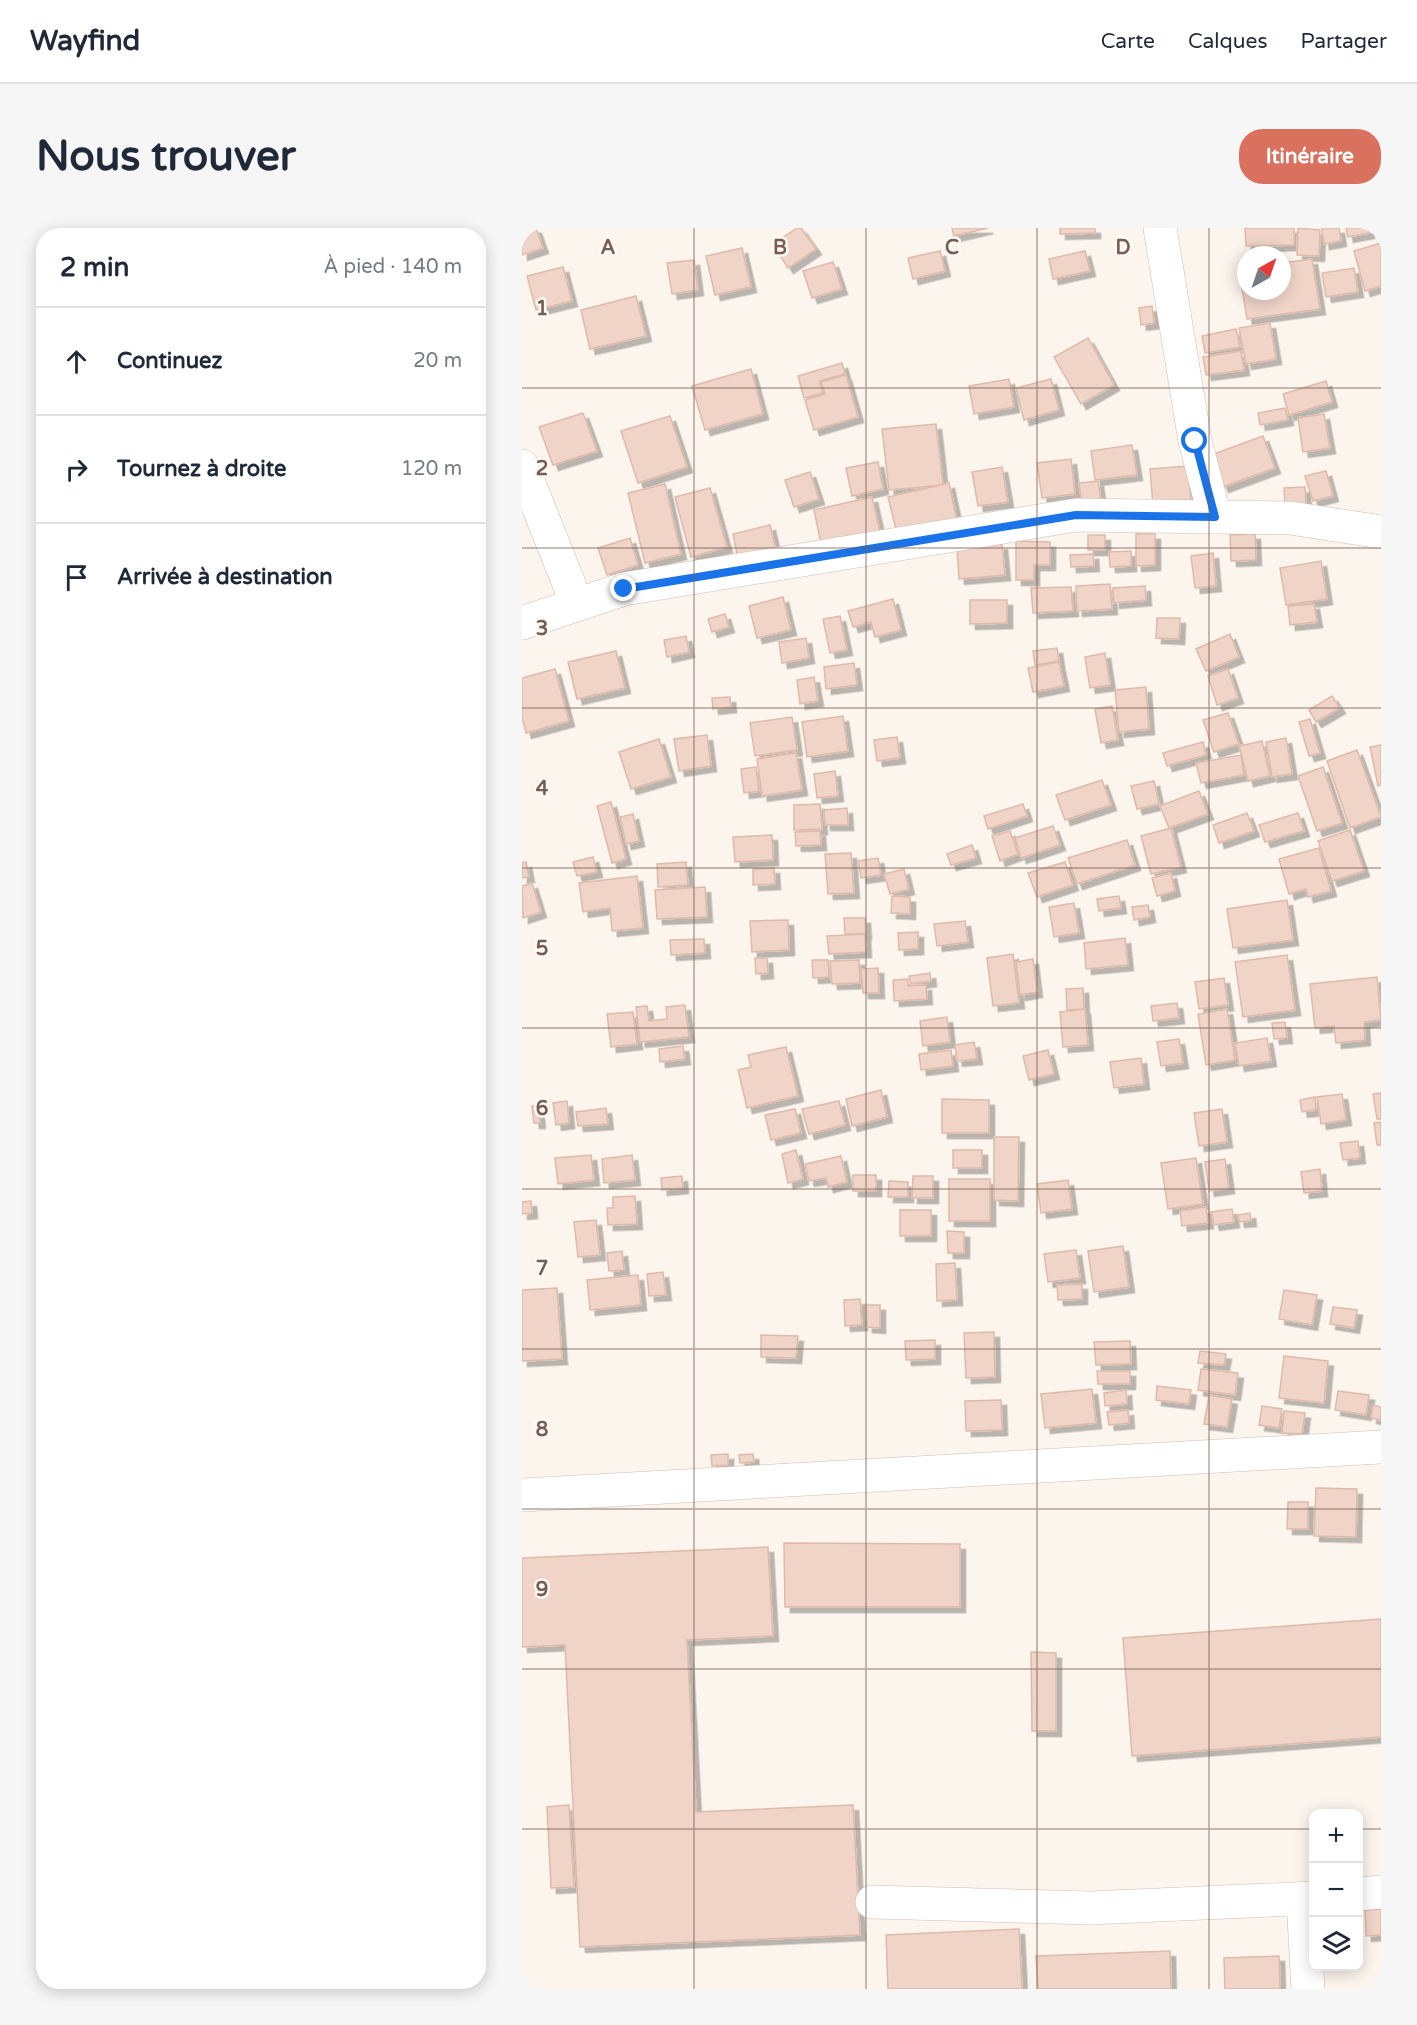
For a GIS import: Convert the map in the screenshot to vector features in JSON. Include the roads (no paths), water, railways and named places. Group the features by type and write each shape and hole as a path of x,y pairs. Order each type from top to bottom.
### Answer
{"street":[{"path":"1160,228 1195,441 1215,517"},
{"path":"522,466 577,604"},
{"path":"522,623 624,589 1076,515 1290,518 1381,532"},
{"path":"522,1495 1381,1448"},
{"path":"1363,1894 1381,1892"},
{"path":"872,1902 1091,1908 1309,1899 1308,1989"}]}
